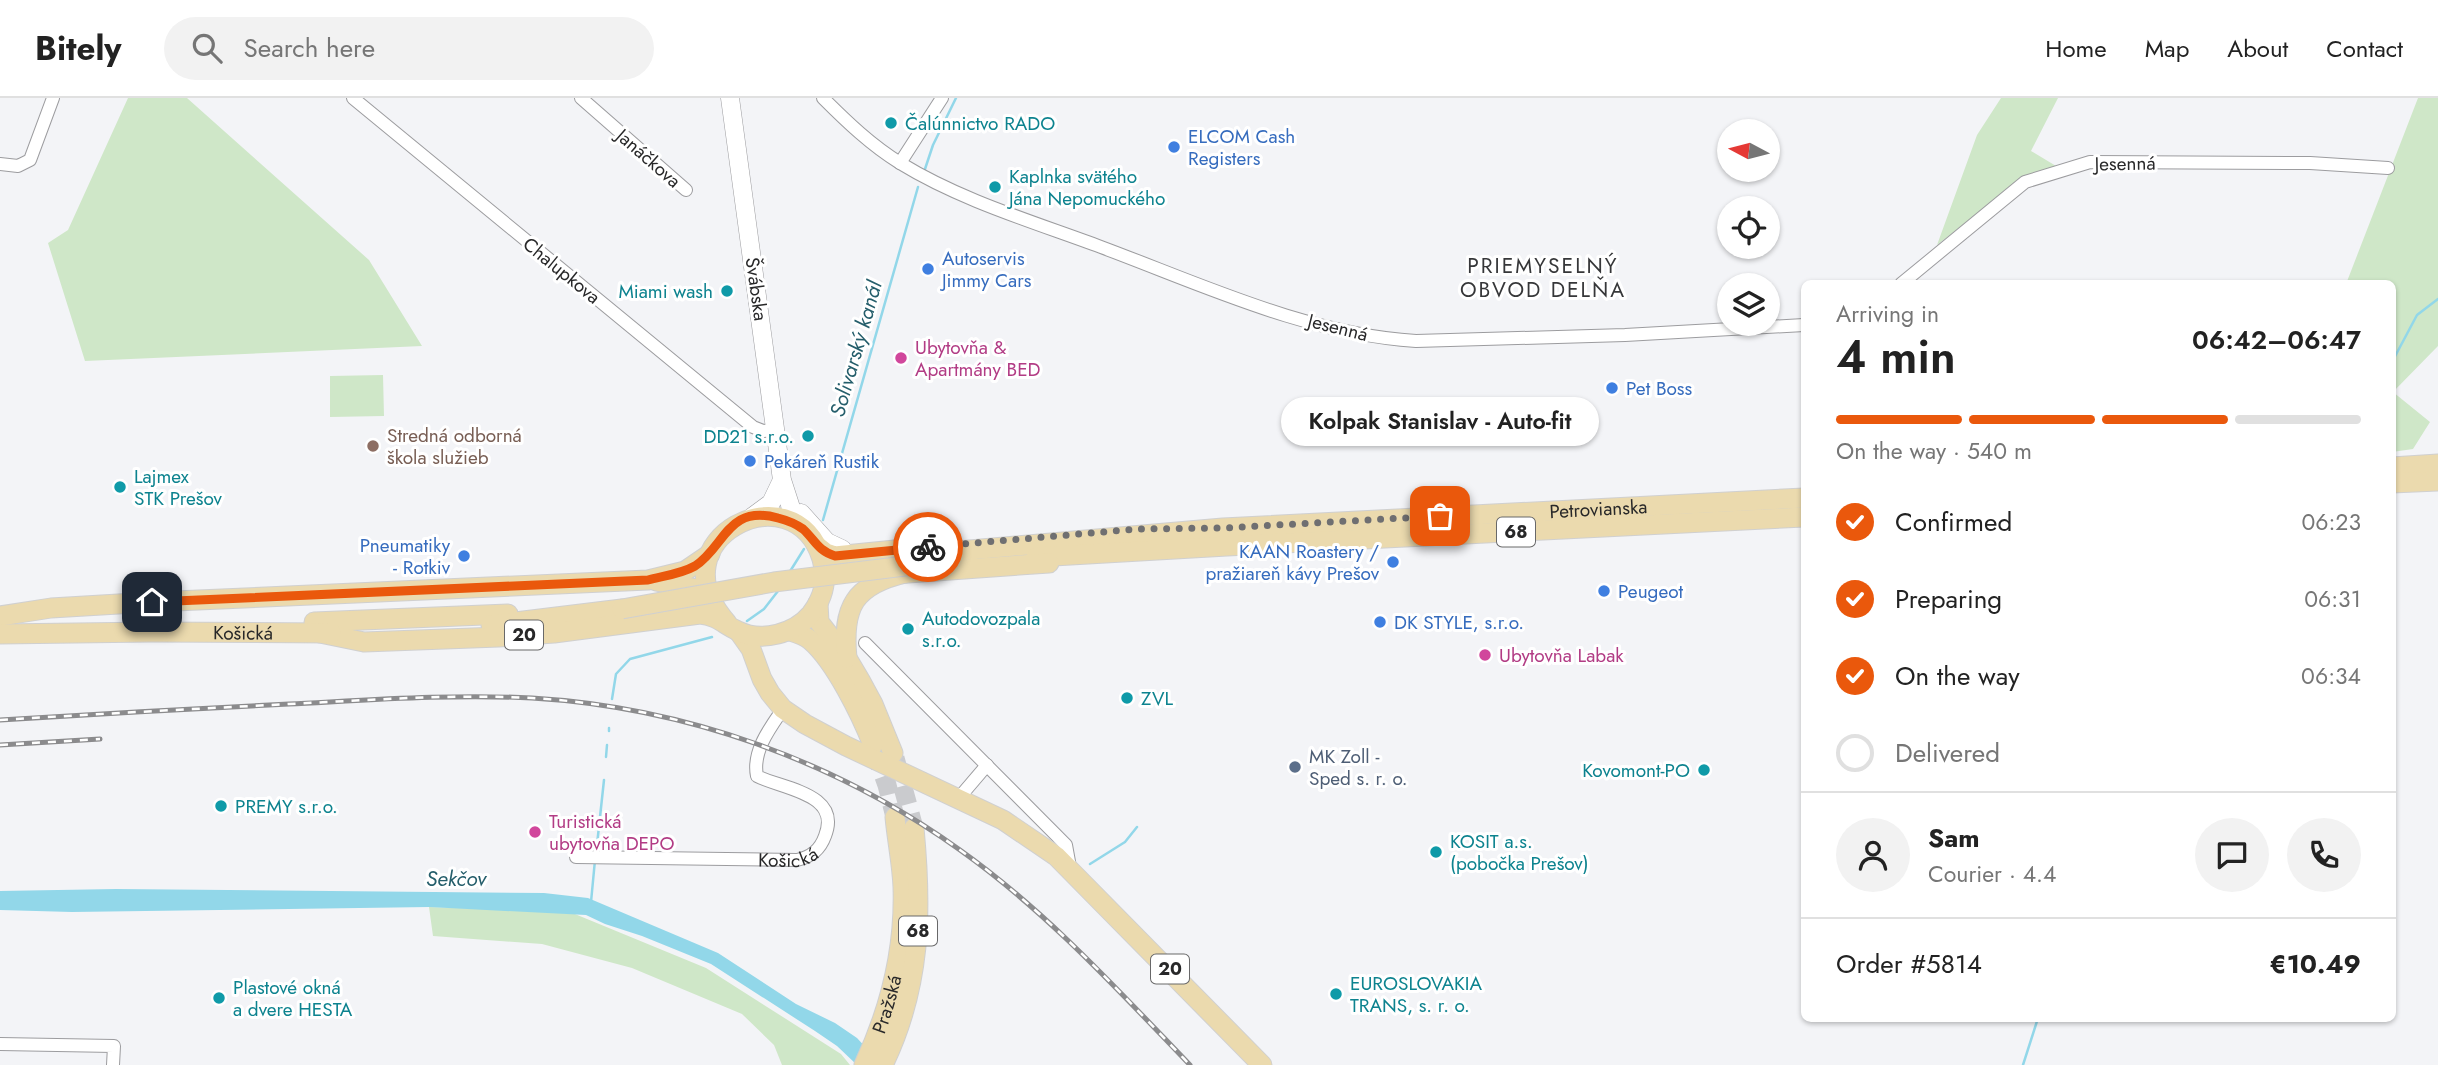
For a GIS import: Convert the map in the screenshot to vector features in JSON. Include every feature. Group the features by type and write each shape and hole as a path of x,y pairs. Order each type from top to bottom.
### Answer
{"main road":[{"path":"2396,473 2438,464"},
{"path":"2396,474 2438,481"},
{"name":"Petrovianska","path":"1225,537 1801,498"},
{"path":"873,745 852,699 810,640 786,632 768,635 733,627 714,608 705,580 710,554 729,528 752,517 779,518 802,528 817,546 825,583 820,599 819,622 847,658 873,704 893,753"},
{"name":"Petrovianska","path":"1225,537 1801,517"},
{"name":"68","path":"817,546 835,556 1138,529 1225,537"},
{"path":"320,633 499,625 812,567 910,564 1225,537"},
{"name":"Košická","path":"0,616 51,608 648,580 685,571 710,554"},
{"path":"759,671 769,645 800,624 820,599 847,580 910,564"},
{"path":"847,658 845,630 848,614 856,599 874,583 910,564"},
{"name":"Košická","path":"648,580 696,589 709,597"},
{"path":"0,624 363,621 501,615 621,604"},
{"name":"20","path":"320,633 364,642 499,637 554,633 700,614 714,616 733,627 751,649 770,693 783,709 846,746 1020,831 1070,868 1262,1065"},
{"name":"Košická","path":"0,634 320,633"},
{"name":"Pražská","path":"883,1065 902,920 903,885 895,817"},
{"name":"Pražská","path":"864,1065 890,1025 914,964 919,922 919,883 914,828"}],"street":[{"path":"0,164 18,166 30,160 53,98"},
{"name":"Chalupkova","path":"353,98 753,427 763,431 776,430"},
{"name":"Janáčkova","path":"581,98 686,190"},
{"name":"Švábska","path":"730,98 782,480 792,511 802,528"},
{"name":"Jesenná","path":"823,98 859,134 922,175 1028,221 1251,304 1341,330 1416,341 1625,335 1801,325"},
{"path":"900,163 942,98"},
{"name":"Jesenná","path":"1905,280 2025,181 2090,162 2310,163 2388,167"},
{"path":"2396,473 2438,456"},
{"path":"2396,475 2438,490"},
{"path":"752,517 771,502 782,480"},
{"path":"782,480 801,514 827,542 840,548 869,552"},
{"path":"865,643 1066,845 1070,868"},
{"name":"Košická","path":"589,857 797,860 814,853 823,842 828,828 821,805 806,793 757,776 755,767 757,755 771,726 783,709"},
{"path":"958,799 987,765"},
{"path":"0,1044 114,1046 113,1065"}],"green space":[{"path":"128,98 187,98 369,260 422,346 85,361 48,243 68,230"},
{"path":"2001,98 2058,98 2031,151 2061,169 2018,182 1937,245 1977,135"},
{"path":"2418,98 2438,98 2438,346 2396,389 2396,280 2348,280"},
{"path":"383,375 384,416 330,417 330,376"},
{"path":"2396,394 2430,422 2413,449 2396,451"},
{"path":"429,907 570,912 706,968 841,1054 850,1065 782,1065 774,1045 742,1014 632,968 542,944 433,936"}],"water":[{"path":"116,889 544,893 588,898 718,953 796,1004 835,1023 857,1038 882,1065 857,1065 837,1046 711,964 586,915 429,907 72,912 0,910 0,891"}],"waterway":[{"name":"Solivarský kanál","path":"924,172 933,145 956,98"},
{"name":"Solivarský kanál","path":"823,520 918,187"},
{"path":"2396,354 2417,315 2438,299"},
{"name":"Solivarský kanál","path":"789,573 804,549"},
{"name":"Solivarský kanál","path":"747,621 764,609 778,591"},
{"name":"Solivarský kanál","path":"612,699 616,674 630,659 712,637"},
{"name":"Solivarský kanál","path":"606,757 607,745"},
{"name":"Solivarský kanál","path":"596,854 604,780"},
{"path":"1090,864 1125,842 1137,827"},
{"name":"Solivarský kanál","path":"591,902 595,860"},
{"path":"2023,1065 2037,1022"}],"tunnel":[{"path":"874,749 895,817"},
{"path":"895,758 914,828"}],"railway":[{"path":"0,720 380,699 502,697 589,703 702,727 757,744 810,765 912,818 960,850 1051,925 1190,1065"},
{"path":"0,745 100,739"}],"way so far":[{"path":"928,547 1138,529 1223,528 1440,516"}],"place":[{"name":"Čalúnnictvo RADO","path":"891,123"},
{"name":"ELCOM Cash Registers","path":"1174,147"},
{"name":"Kaplnka svätého Jána Nepomuckého","path":"995,187"},
{"name":"Autoservis Jimmy Cars","path":"928,269"},
{"name":"Miami wash","path":"727,291"},
{"name":"Ubytovňa & Apartmány BED","path":"901,358"},
{"name":"Pet Boss","path":"1612,388"},
{"name":"DD21 s.r.o.","path":"808,436"},
{"name":"Stredná odborná škola služieb","path":"373,446"},
{"name":"Pekáreň Rustik","path":"750,461"},
{"name":"Lajmex STK Prešov","path":"120,487"},
{"name":"Kolpak Stanislav - Auto-fit","path":"1440,516"},
{"name":"Pneumatiky - Rotkiv","path":"464,556"},
{"name":"KAAN Roastery / pražiareň kávy Prešov","path":"1393,562"},
{"name":"Peugeot","path":"1604,591"},
{"name":"DK STYLE, s.r.o.","path":"1380,622"},
{"name":"Autodovozpala s.r.o.","path":"908,629"},
{"name":"Ubytovňa Labak","path":"1485,655"},
{"name":"ZVL","path":"1127,698"},
{"name":"MK Zoll - Sped s. r. o.","path":"1295,767"},
{"name":"Kovomont-PO","path":"1704,770"},
{"name":"PREMY s.r.o.","path":"221,806"},
{"name":"Turistická ubytovňa DEPO","path":"535,832"},
{"name":"KOSIT a.s. (pobočka Prešov)","path":"1436,852"},
{"name":"EUROSLOVAKIA TRANS, s. r. o.","path":"1336,994"},
{"name":"Plastové okná a dvere HESTA","path":"219,998"}],"district":[{"name":"PRIEMYSELNÝ OBVOD DELŇA","path":"1543,278"}],"route":[{"path":"152,602 648,580 685,571 710,554 729,528 752,517 766,516 779,518 802,528 817,546 835,556 928,547"}],"water label":[{"name":"Sekčov","path":"456,879"}]}
